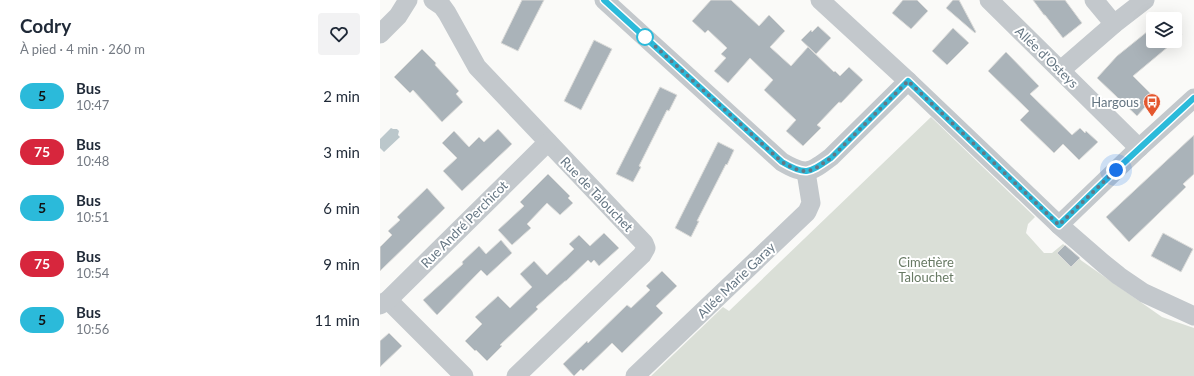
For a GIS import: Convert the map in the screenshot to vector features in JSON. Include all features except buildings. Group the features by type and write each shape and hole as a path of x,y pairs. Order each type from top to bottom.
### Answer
{"street":[{"path":"380,34 398,16 408,0"},
{"path":"604,0 782,162 795,170 806,172 816,168 831,158 908,81"},
{"path":"820,0 908,81 1059,225 1118,276 1144,293 1194,316"},
{"name":"Allée d'Osteys","path":"989,0 1139,148"},
{"path":"1094,0 1114,24"},
{"path":"1061,70 1114,24 1145,0"},
{"name":"Rue de Talouchet","path":"438,2 477,67 644,243 646,248 642,255 516,376"},
{"path":"1059,225 1139,148 1194,98"},
{"name":"Rue André Perchicot","path":"384,302 548,142"},
{"name":"Allée Marie Garay","path":"635,376 807,212 811,203 806,172"},
{"path":"384,302 464,376"}],"green space":[{"name":"Cimetière Talouchet","path":"931,117 1035,217 1028,224 1026,233 1044,253 1052,253 1063,244 1082,261 1162,317 1194,328 1194,376 651,376 723,307 729,311"}],"shaded area":[{"path":"391,128 399,131 398,135 400,137 384,152 380,148 380,139"}],"bus line":[{"name":"5","path":"604,0 782,162 795,170 806,172 816,168 831,158 908,81 1059,225 1194,98"}],"place":[{"name":"Hargous","path":"1152,117"}],"route":[{"path":"645,37 782,162 795,170 806,172 816,168 831,158 908,81 1059,225 1116,170"}]}
